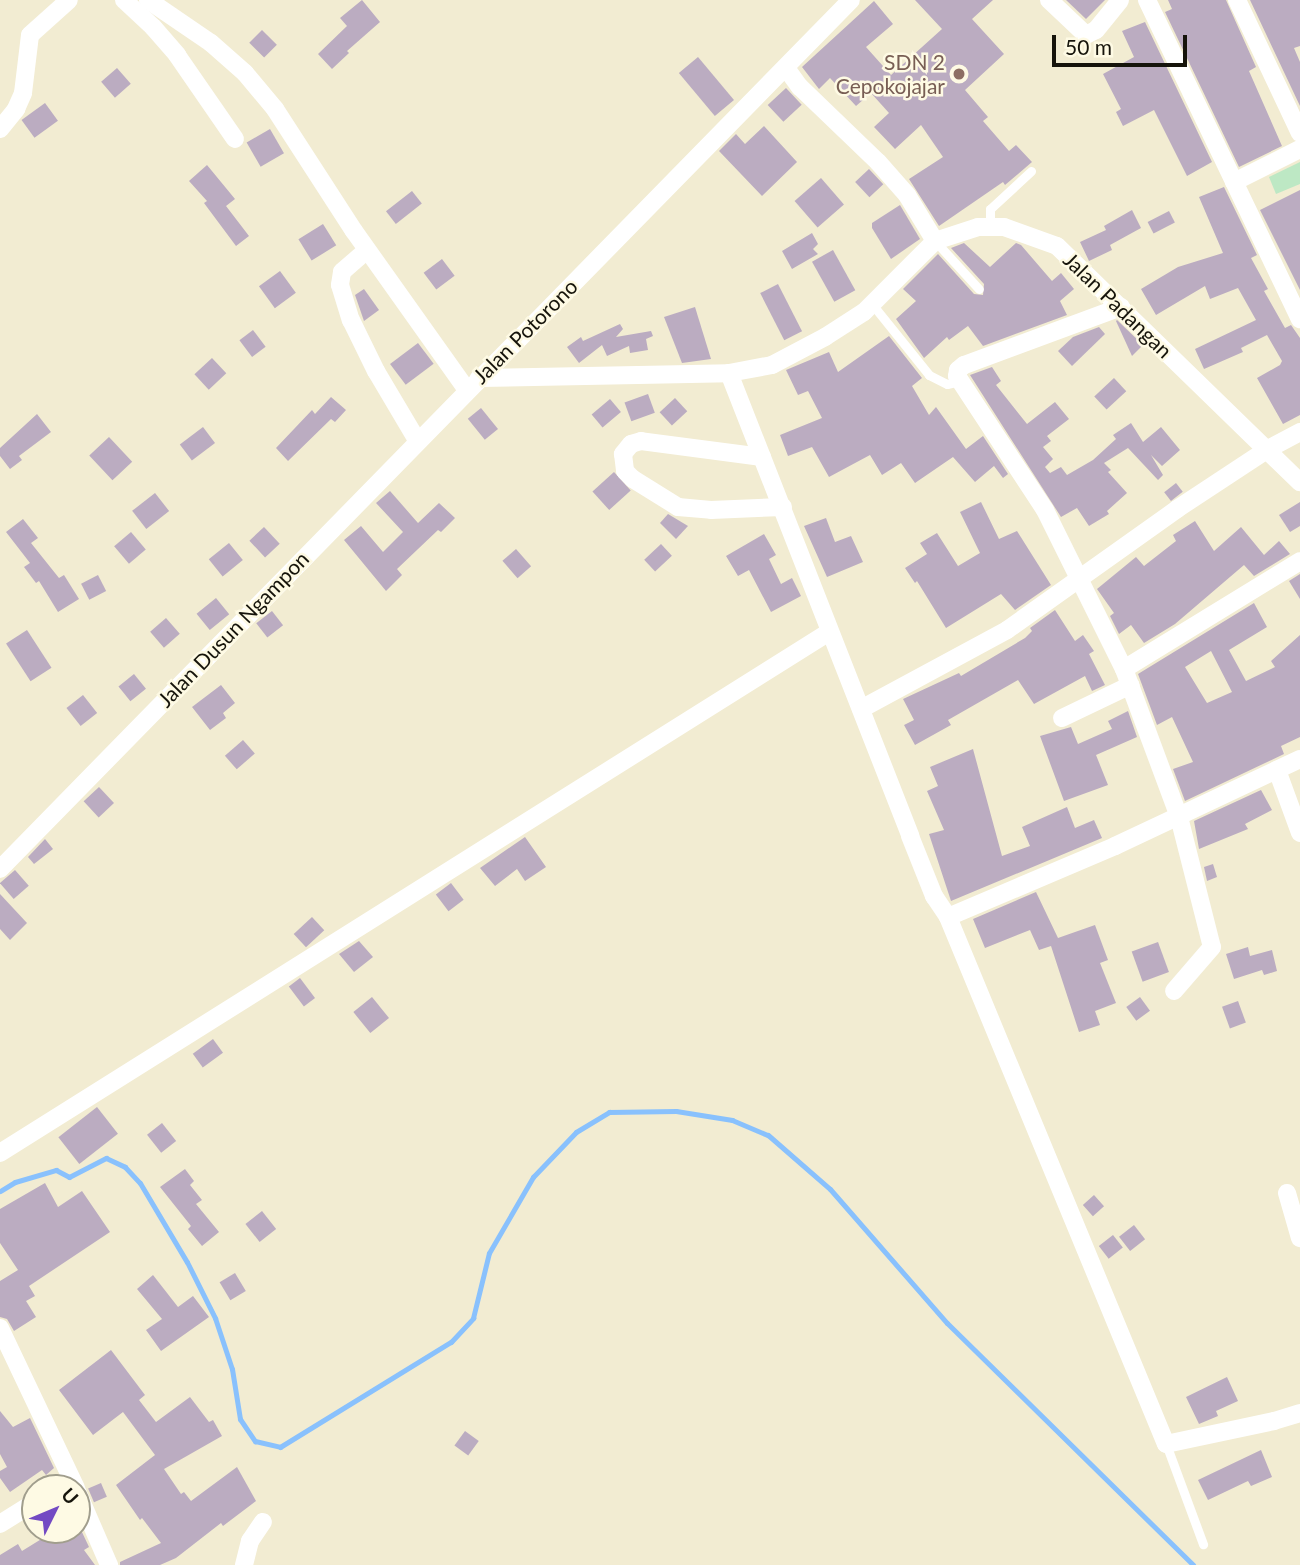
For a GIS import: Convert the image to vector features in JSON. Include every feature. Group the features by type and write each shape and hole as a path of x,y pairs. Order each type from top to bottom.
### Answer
{"street":[{"path":"0,129 10,119 23,93 30,36 69,0"},
{"path":"124,0 153,27 177,55 235,139"},
{"name":"Jalan Potorono","path":"148,0 211,43 245,73 275,109 367,250 473,384 851,0"},
{"path":"1049,0 1078,31 1086,35 1096,30 1119,0"},
{"path":"1147,0 1300,319"},
{"path":"1237,0 1300,133"},
{"path":"786,68 800,87 878,162 907,195 935,240"},
{"path":"1234,182 1300,149"},
{"name":"Jalan Padangan","path":"473,384 729,373 772,365 825,337 872,304 935,240 978,227 1004,227 1057,246 1300,482"},
{"path":"367,250 342,272 340,285 351,320 376,371 417,440"},
{"path":"1121,307 964,365 958,370 960,381 1037,496 1128,677 1179,817 1212,947 1174,990"},
{"path":"729,373 934,896 948,917 1166,1444 1300,1413"},
{"name":"Jalan Dusun Ngampon","path":"0,869 473,384"},
{"path":"861,709 1007,630 1268,449 1300,432"},
{"path":"762,457 641,440 631,444 623,454 625,471 633,480 678,507 711,510 783,508"},
{"path":"1062,718 1128,677 1300,561"},
{"path":"0,1153 829,632"},
{"path":"948,917 1179,817 1300,759"},
{"path":"1277,770 1300,833"},
{"path":"1287,1193 1300,1238"},
{"path":"0,1328 65,1474"},
{"path":"0,1524 21,1511"},
{"path":"244,1565 250,1541 263,1522"},
{"path":"91,1529 109,1565"}],"lane":[{"path":"990,227 988,211 1031,171"},
{"path":"935,240 979,289"},
{"path":"872,304 929,375 947,384 960,381"},
{"path":"1166,1444 1203,1544"}],"green space":[{"path":"1300,162 1300,184 1276,194 1269,177"}],"building":[{"path":"362,0 380,22 347,51 349,53 332,69 318,54 347,26 340,18"},
{"path":"915,0 993,0 972,19 1004,54 965,90 988,117 983,121 1009,151 1016,145 1032,162 1005,185 1003,182 939,226 909,179 943,157 921,125 895,149 874,127 889,113 871,93 856,106 830,78 819,89 802,67 874,1 893,24 866,47 891,75 942,29"},
{"path":"1066,0 1105,0 1086,19"},
{"path":"1168,0 1226,0 1256,67 1249,71 1282,146 1239,167 1165,12 1172,9"},
{"path":"1250,0 1300,0 1300,46 1294,48 1300,62 1300,106"},
{"path":"1145,22 1212,162 1187,176 1154,110 1123,126 1116,112 1121,109 1103,74 1134,57 1122,31"},
{"path":"262,30 277,45 264,58 249,43"},
{"path":"698,57 734,100 715,116 679,73"},
{"path":"117,68 131,84 115,98 101,82"},
{"path":"786,88 802,105 783,122 768,105"},
{"path":"45,103 58,121 34,138 22,120"},
{"path":"764,126 797,162 762,196 719,151 736,134 745,144"},
{"path":"270,129 284,153 261,167 247,142"},
{"path":"207,165 235,199 226,206 249,236 236,246 204,203 207,201 189,181"},
{"path":"869,169 883,184 869,197 855,182"},
{"path":"821,178 844,204 818,227 795,201"},
{"path":"1224,187 1257,255 1251,258 1268,289 1264,291 1285,328 1291,325 1300,338 1300,415 1283,424 1257,378 1280,365 1282,361 1267,335 1241,348 1243,352 1204,369 1195,349 1256,320 1238,288 1210,299 1205,286 1156,315 1141,289 1178,267 1223,253 1199,197"},
{"path":"1300,190 1300,290 1260,210"},
{"path":"412,191 422,204 396,224 386,211"},
{"path":"900,205 920,239 891,259 872,228 872,223"},
{"path":"1132,210 1141,228 1110,245 1112,250 1089,261 1080,242 1106,230 1104,226"},
{"path":"1169,211 1175,223 1154,233 1148,222"},
{"path":"323,224 336,245 312,261 298,239"},
{"path":"812,233 818,244 813,249 818,254 792,269 782,251"},
{"path":"964,243 990,267 1016,243 1021,245 1052,281 1061,273 1074,289 1060,301 1067,315 983,346 968,326 949,340 947,337 924,358 896,319 916,301 903,289 938,254 974,294 983,295 984,284 951,248"},
{"path":"833,250 855,290 834,302 812,262"},
{"path":"442,259 455,276 436,290 424,273"},
{"path":"280,271 296,293 275,308 259,286"},
{"path":"778,284 802,331 784,340 760,293"},
{"path":"364,289 379,310 364,321 355,295"},
{"path":"695,307 711,359 682,363 664,317"},
{"path":"1116,321 1143,345 1132,356"},
{"path":"620,324 623,329 616,337 651,331 653,336 646,339 648,350 630,353 629,346 607,356 602,345 579,363 567,347 581,337 583,341"},
{"path":"1099,327 1105,334 1072,366 1058,351 1073,337"},
{"path":"253,330 266,347 252,357 239,340"},
{"path":"889,336 922,378 912,386 929,415 936,407 966,449 983,436 1008,474 1003,478 994,466 975,482 953,457 915,483 901,463 882,475 870,455 829,477 812,447 788,456 780,435 822,418 808,391 798,395 786,370 829,352 838,372"},
{"path":"418,343 434,364 406,385 390,364"},
{"path":"212,358 226,373 209,390 194,374"},
{"path":"992,367 1001,381 996,385 1027,424 1055,402 1069,419 1047,436 1051,441 1043,447 1053,459 1045,467 1050,473 1061,467 1067,475 1093,460 1116,439 1113,435 1131,423 1143,442 1161,427 1180,450 1162,466 1151,455 1163,475 1158,480 1128,448 1104,463 1111,470 1108,472 1127,493 1107,511 1109,514 1089,526 1077,508 1061,517 970,375"},
{"path":"1114,378 1126,391 1107,410 1094,396"},
{"path":"648,394 655,413 631,421 625,403"},
{"path":"331,397 346,410 335,422 331,419 288,461 276,448 312,410 315,414"},
{"path":"675,398 687,411 672,425 660,412"},
{"path":"610,399 621,412 603,427 592,414"},
{"path":"481,408 498,429 485,440 468,419"},
{"path":"37,414 51,432 19,456 22,460 10,469 0,456 0,448"},
{"path":"203,427 215,443 192,460 180,444"},
{"path":"109,437 132,462 112,480 89,455"},
{"path":"614,472 631,491 609,510 592,491"},
{"path":"1176,483 1183,492 1171,501 1164,492"},
{"path":"390,491 418,523 439,503 455,518 441,532 438,530 397,569 402,575 386,591 344,540 361,526 383,552 403,532 376,503"},
{"path":"155,493 169,511 146,529 132,511"},
{"path":"981,502 999,539 1017,531 1051,585 1015,610 1001,594 946,628 917,581 915,583 905,568 927,554 920,543 937,533 958,566 980,553 960,512"},
{"path":"1300,502 1300,526 1290,532 1279,515"},
{"path":"668,514 688,526 676,539 660,523"},
{"path":"826,518 835,542 851,536 863,562 827,577 804,526"},
{"path":"23,519 38,538 31,543 59,578 64,575 79,599 58,612 39,581 36,583 24,567 30,563 6,532"},
{"path":"1195,521 1214,551 1241,527 1264,555 1279,541 1290,554 1254,576 1244,565 1175,624 1144,643 1131,625 1119,634 1110,616 1114,613 1097,589 1136,557 1144,566 1176,541 1173,535"},
{"path":"264,527 280,544 265,557 249,541"},
{"path":"131,532 146,550 129,564 114,546"},
{"path":"764,534 776,555 769,559 781,584 792,578 801,596 771,612 749,570 738,576 726,556"},
{"path":"229,543 243,560 223,576 209,559"},
{"path":"661,544 672,556 655,571 644,560"},
{"path":"516,549 531,566 518,578 502,561"},
{"path":"1300,574 1300,599 1289,581"},
{"path":"98,575 106,591 89,600 81,584"},
{"path":"216,598 229,614 210,630 197,614"},
{"path":"1254,603 1267,627 1229,650 1246,681 1275,667 1271,661 1300,635 1300,737 1281,746 1284,754 1185,801 1173,769 1193,762 1172,717 1157,725 1138,674","holes":["1211,651 1232,692 1207,703 1185,667"]},
{"path":"1055,610 1075,641 1083,635 1094,651 1089,654 1105,685 1092,691 1085,676 1034,704 1018,680 948,720 951,725 915,745 904,725 914,720 903,699 959,673 961,676 1025,638 1032,631 1030,628"},
{"path":"272,611 283,625 267,637 256,623"},
{"path":"166,618 180,634 164,648 150,632"},
{"path":"27,630 52,668 31,681 6,644"},
{"path":"134,674 146,689 130,701 118,687"},
{"path":"221,685 235,703 223,713 226,718 210,730 192,707"},
{"path":"83,695 97,713 81,726 66,708"},
{"path":"1128,711 1137,737 1096,755 1108,785 1064,801 1040,736 1071,727 1078,744 1112,729 1108,721"},
{"path":"243,740 255,754 237,769 225,756"},
{"path":"973,749 1002,856 1030,846 1022,827 1067,807 1075,828 1094,820 1102,838 951,901 929,834 944,830 927,791 938,786 930,767"},
{"path":"99,787 114,803 99,817 84,801"},
{"path":"1261,790 1272,810 1245,824 1248,829 1199,849 1194,821"},
{"path":"525,837 546,867 525,881 517,869 495,886 480,868"},
{"path":"45,839 53,849 34,864 28,857"},
{"path":"1213,864 1217,877 1207,881 1204,867"},
{"path":"15,870 29,886 14,899 0,883"},
{"path":"451,883 464,900 448,911 436,894"},
{"path":"1036,892 1058,938 1095,925 1108,960 1100,963 1116,1003 1095,1011 1100,1025 1079,1032 1051,946 1039,950 1030,930 985,948 973,919"},
{"path":"0,894 27,923 10,940 0,929"},
{"path":"312,917 324,930 306,947 294,934"},
{"path":"359,941 373,957 354,972 339,954"},
{"path":"1158,942 1169,972 1143,982 1132,952"},
{"path":"1248,947 1250,956 1272,950 1277,971 1264,975 1262,970 1234,979 1226,954"},
{"path":"300,978 315,998 304,1006 289,986"},
{"path":"372,997 389,1018 370,1033 353,1012"},
{"path":"1140,997 1150,1011 1136,1021 1126,1007"},
{"path":"1238,1001 1246,1023 1230,1028 1222,1007"},
{"path":"213,1039 223,1053 203,1067 193,1054"},
{"path":"97,1107 118,1134 79,1164 58,1137"},
{"path":"162,1123 176,1141 161,1153 147,1135"},
{"path":"185,1169 194,1181 190,1185 202,1200 196,1204 219,1232 202,1246 188,1229 191,1226 160,1187"},
{"path":"45,1183 58,1207 82,1191 110,1232 29,1286 35,1296 26,1301 36,1317 14,1331 7,1319 0,1317 0,1281 18,1270 0,1243 0,1209"},
{"path":"1094,1195 1104,1206 1093,1216 1083,1205"},
{"path":"262,1211 276,1229 260,1242 245,1224"},
{"path":"1134,1225 1145,1239 1130,1251 1119,1237"},
{"path":"1113,1235 1123,1248 1109,1259 1099,1246"},
{"path":"235,1273 246,1291 230,1300 220,1282"},
{"path":"153,1275 178,1307 193,1296 209,1317 161,1351 146,1330 162,1319 137,1289"},
{"path":"111,1350 145,1395 139,1400 156,1422 190,1397 209,1422 213,1420 222,1436 164,1469 181,1494 184,1492 191,1501 237,1467 256,1501 223,1526 221,1523 176,1558 160,1565 120,1565 120,1562 161,1543 142,1518 140,1520 116,1485 155,1455 123,1412 93,1435 59,1390"},
{"path":"1227,1377 1238,1401 1216,1411 1218,1416 1199,1424 1186,1397"},
{"path":"0,1411 13,1427 30,1418 54,1468 47,1474 42,1470 36,1474 21,1474 21,1484 10,1492 0,1478 0,1471 7,1467 0,1454"},
{"path":"465,1431 479,1441 468,1456 454,1446"},
{"path":"1261,1450 1272,1477 1251,1486 1248,1481 1208,1500 1198,1480"},
{"path":"101,1483 107,1497 94,1502 91,1487"},
{"path":"18,1544 22,1551 33,1544 88,1544 89,1547 84,1550 95,1565 0,1565 0,1555"}],"waterway":[{"path":"0,1191 15,1182 56,1170 69,1177 106,1158 125,1167 140,1183 187,1262 215,1318 232,1369 240,1419 255,1441 280,1447 451,1342 473,1318 489,1253 533,1177 576,1132 609,1112 676,1111 732,1120 768,1135 830,1189 947,1323 1193,1565"}],"place":[{"name":"SDN 2 Cepokojajar","path":"959,74"}]}
